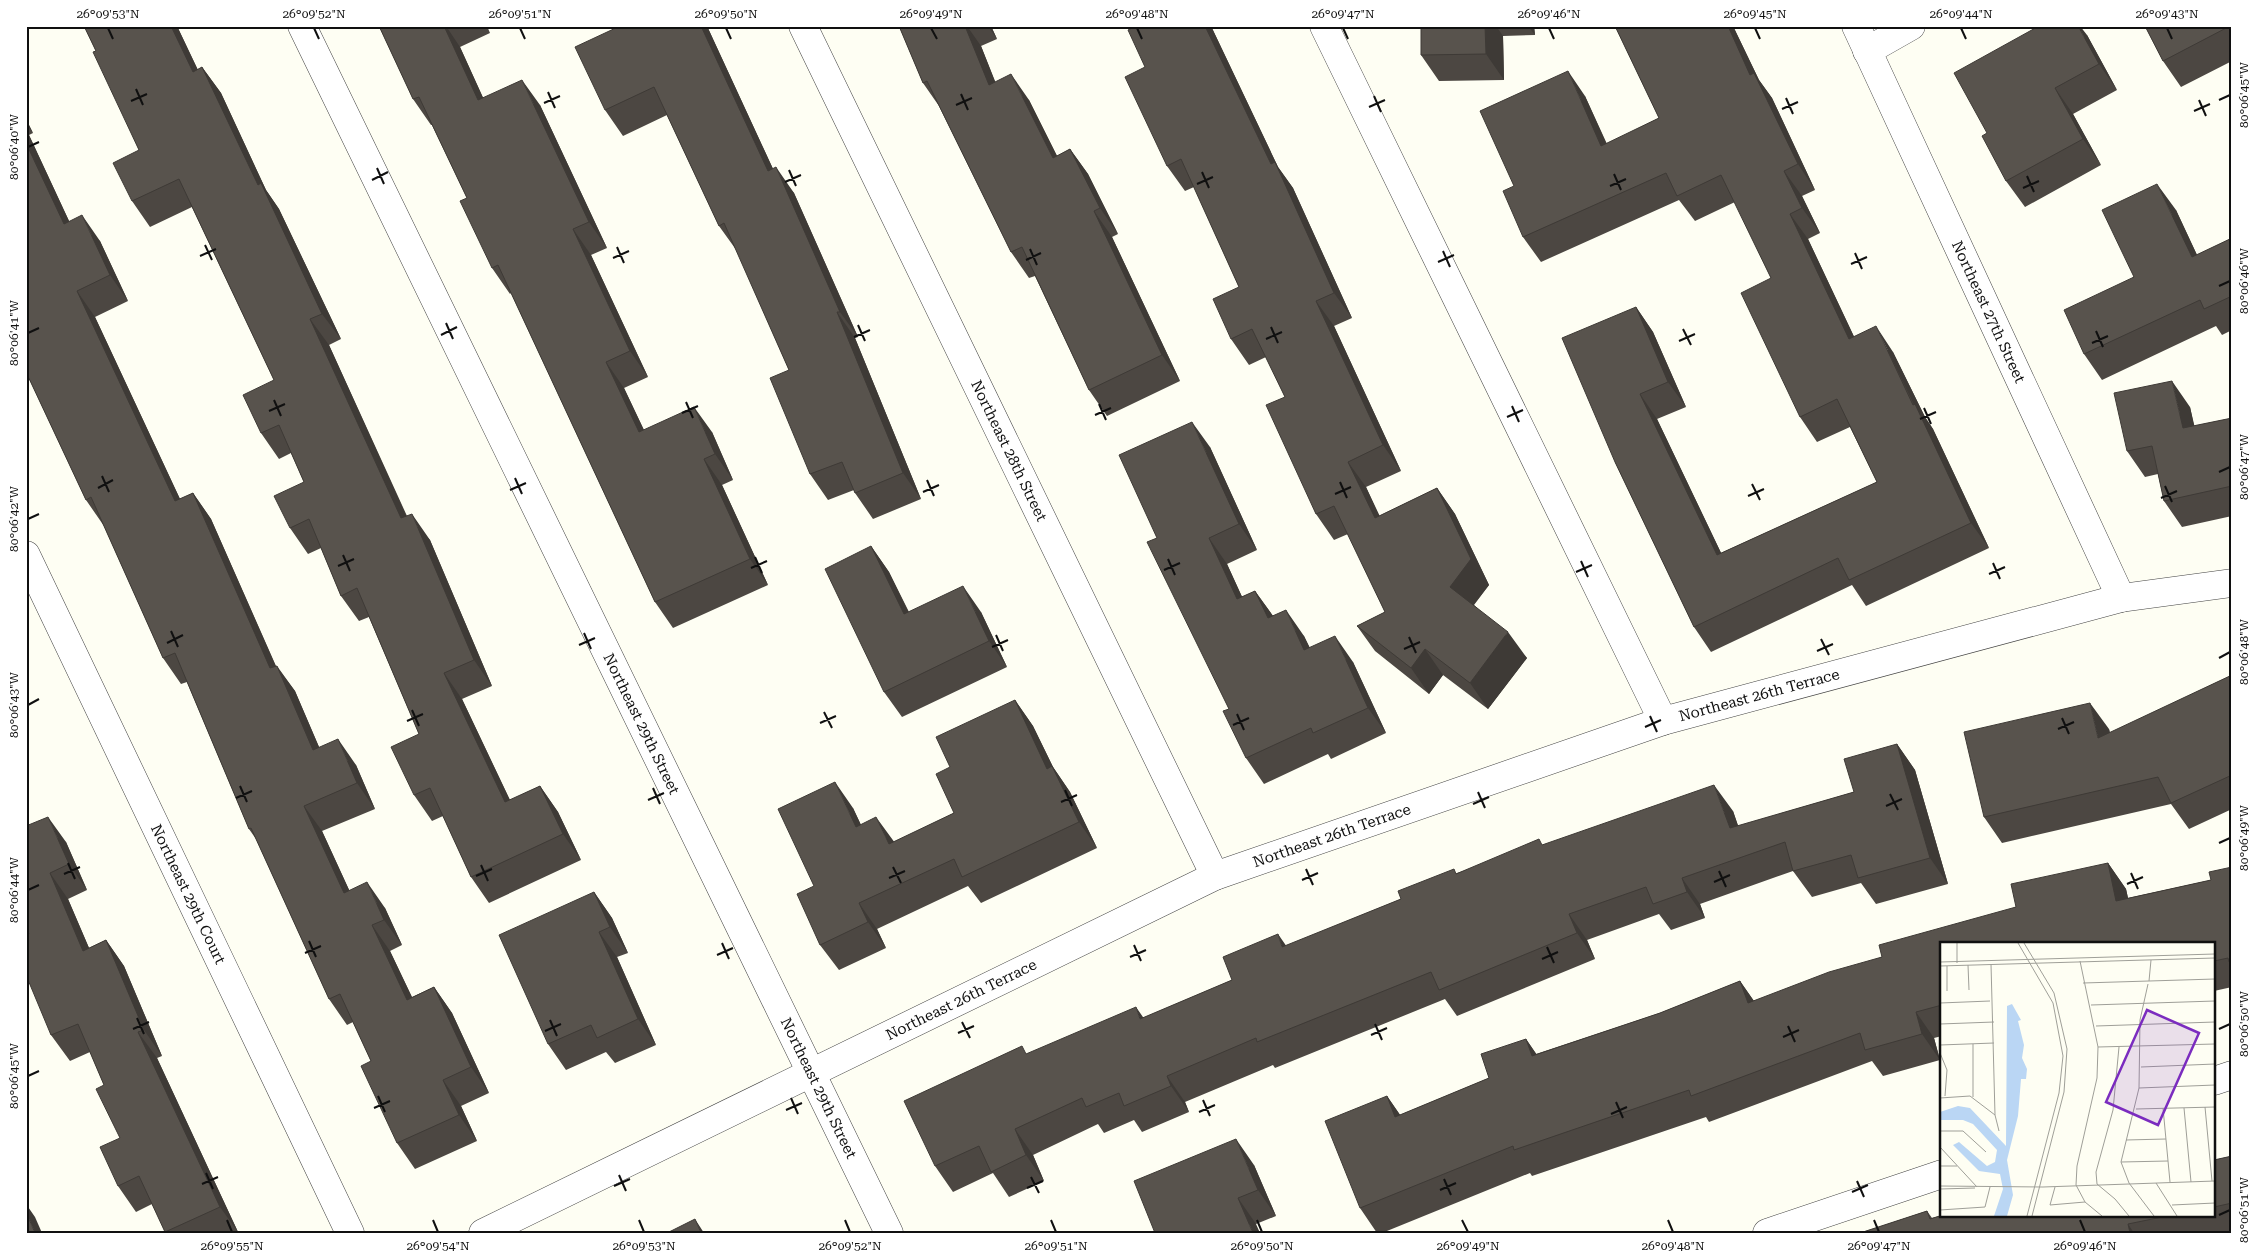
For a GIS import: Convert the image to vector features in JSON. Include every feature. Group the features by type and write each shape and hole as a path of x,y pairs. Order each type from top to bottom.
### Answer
{"street":[{"name":"Northeast 29th Street","path":"302,26 889,1233"},
{"name":"Northeast 28th Street","path":"803,26 1215,876"},
{"path":"1324,26 1663,721"},
{"name":"Northeast 27th Street","path":"1856,26 2122,598"},
{"path":"1867,51 1910,26"},
{"name":"Northeast 29th Court","path":"26,555 350,1233"},
{"name":"Northeast 26th Terrace","path":"483,1233 1215,876 1663,721 2122,598 2232,583"},
{"path":"2216,1080 2232,1076"},
{"path":"1767,1233 1940,1175"}],"building":[{"path":"84,26 171,26 193,72 202,67 258,185 261,183 322,314 310,319 401,518 412,514 474,660 444,673 505,802 540,786 563,834 471,877 430,788 414,795 391,747 419,734 357,588 341,596 309,519 290,528 274,496 304,482 279,425 261,433 243,395 274,380 179,179 132,201 113,163 139,150 93,52 96,51"},
{"path":"379,26 444,26 478,100 522,80 589,222 573,229 630,351 606,362 639,432 694,407 715,454 704,459 750,559 655,602 498,265 492,268 460,201 467,198 419,97 413,99"},
{"path":"620,26 701,26 768,171 776,167 840,312 837,312 903,473 855,493 842,462 810,474 770,378 789,370 724,223 719,226 654,87 605,110 575,47"},
{"path":"899,26 965,26 989,85 1011,74 1053,158 1070,149 1100,208 1094,211 1162,355 1089,390 1022,247 1011,252 927,81 923,83"},
{"path":"1136,26 1205,26 1271,164 1275,162 1334,293 1316,301 1383,445 1348,462 1375,518 1437,488 1471,559 1450,587 1508,632 1470,683 1425,649 1411,668 1357,626 1385,612 1334,506 1316,514 1266,405 1285,397 1252,329 1231,339 1213,299 1239,287 1181,159 1167,166 1125,77 1145,67 1128,30"},
{"path":"1421,26 1485,26 1486,54 1421,55"},
{"path":"1615,26 1728,26 1750,75 1754,73 1798,164 1784,171 1802,208 1790,214 1849,339 1876,326 1971,523 1849,580 1838,558 1694,627 1615,462 1562,338 1636,307 1668,382 1640,394 1717,555 1877,482 1837,399 1800,417 1741,293 1771,278 1721,175 1677,196 1666,173 1523,237 1503,191 1514,186 1480,111 1568,71 1601,146 1659,118"},
{"path":"2039,26 2078,26 2099,64 2055,88 2083,139 2006,181 1982,136 1987,133 1954,73"},
{"path":"2145,26 2230,26 2163,61"},
{"path":"26,143 64,224 82,215 110,275 77,291 175,501 193,493 270,668 277,666 313,750 338,739 357,783 304,806 344,893 367,882 384,920 372,925 407,1000 434,987 471,1067 443,1080 459,1115 397,1143 361,1066 371,1061 340,994 329,999 251,828 249,829 175,653 163,658 91,497 86,500 26,372"},
{"path":"2157,184 2192,257 2232,238 2232,296 2204,309 2200,300 2084,354 2064,310 2134,277 2102,210"},
{"path":"2172,381 2183,428 2232,418 2232,486 2164,501 2152,446 2127,451 2114,393"},
{"path":"1192,422 1239,524 1209,538 1237,599 1255,591 1268,618 1286,610 1304,650 1335,636 1368,708 1313,733 1311,728 1246,758 1223,711 1229,709 1147,542 1157,538 1119,455"},
{"path":"871,546 904,614 963,586 989,641 884,692 825,569"},
{"path":"2232,675 2232,775 2171,803 2158,777 1984,817 1964,732 2090,703 2098,738"},
{"path":"1015,700 1047,769 1052,766 1079,822 962,877 954,859 859,903 868,922 820,945 797,894 814,886 778,809 835,782 856,827 876,817 889,844 954,813 936,774 950,767 936,737"},
{"path":"1897,744 1930,858 1858,878 1851,855 1793,871 1785,842 1682,878 1687,892 1653,904 1646,887 1569,914 1577,933 1439,990 1431,972 1257,1042 1256,1038 1167,1076 1171,1086 1124,1106 1119,1093 1086,1107 1082,1098 1015,1129 1026,1155 991,1172 979,1146 935,1166 904,1101 1022,1046 1026,1054 1136,1007 1140,1019 1232,980 1223,957 1278,934 1282,947 1401,899 1398,891 1454,869 1456,874 1539,839 1542,845 1714,785 1730,828 1854,792 1844,759"},
{"path":"48,817 69,864 50,873 83,951 106,940 144,1030 138,1032 220,1207 165,1232 139,1176 118,1186 100,1147 120,1138 96,1089 104,1085 78,1024 51,1035 26,975 26,935 29,934 26,929 26,826"},
{"path":"2108,863 2116,901 2211,880 2209,872 2232,867 2232,961 2229,962 2228,958 2216,961 2216,942 1940,942 1940,1006 1916,1012 1922,1034 1865,1050 1860,1033 1691,1096 1689,1090 1514,1150 1513,1146 1360,1208 1325,1121 1387,1096 1395,1117 1489,1078 1481,1054 1526,1039 1532,1056 1660,1013 1740,981 1748,1003 1829,972 1882,957 1879,945 2016,907 2011,884"},
{"path":"594,892 610,927 599,932 638,1019 597,1038 591,1025 548,1044 499,935"},
{"path":"1236,1139 1258,1190 1238,1198 1253,1233 1155,1233 1134,1181"},
{"path":"2232,1156 2232,1203 2216,1207 2216,1160"},
{"path":"1927,1211 1930,1219 1940,1216 2167,1216 2128,1224 2130,1233 1860,1233"},
{"path":"26,1212 35,1233 26,1233"},
{"path":"695,1219 701,1233 667,1233"}]}
